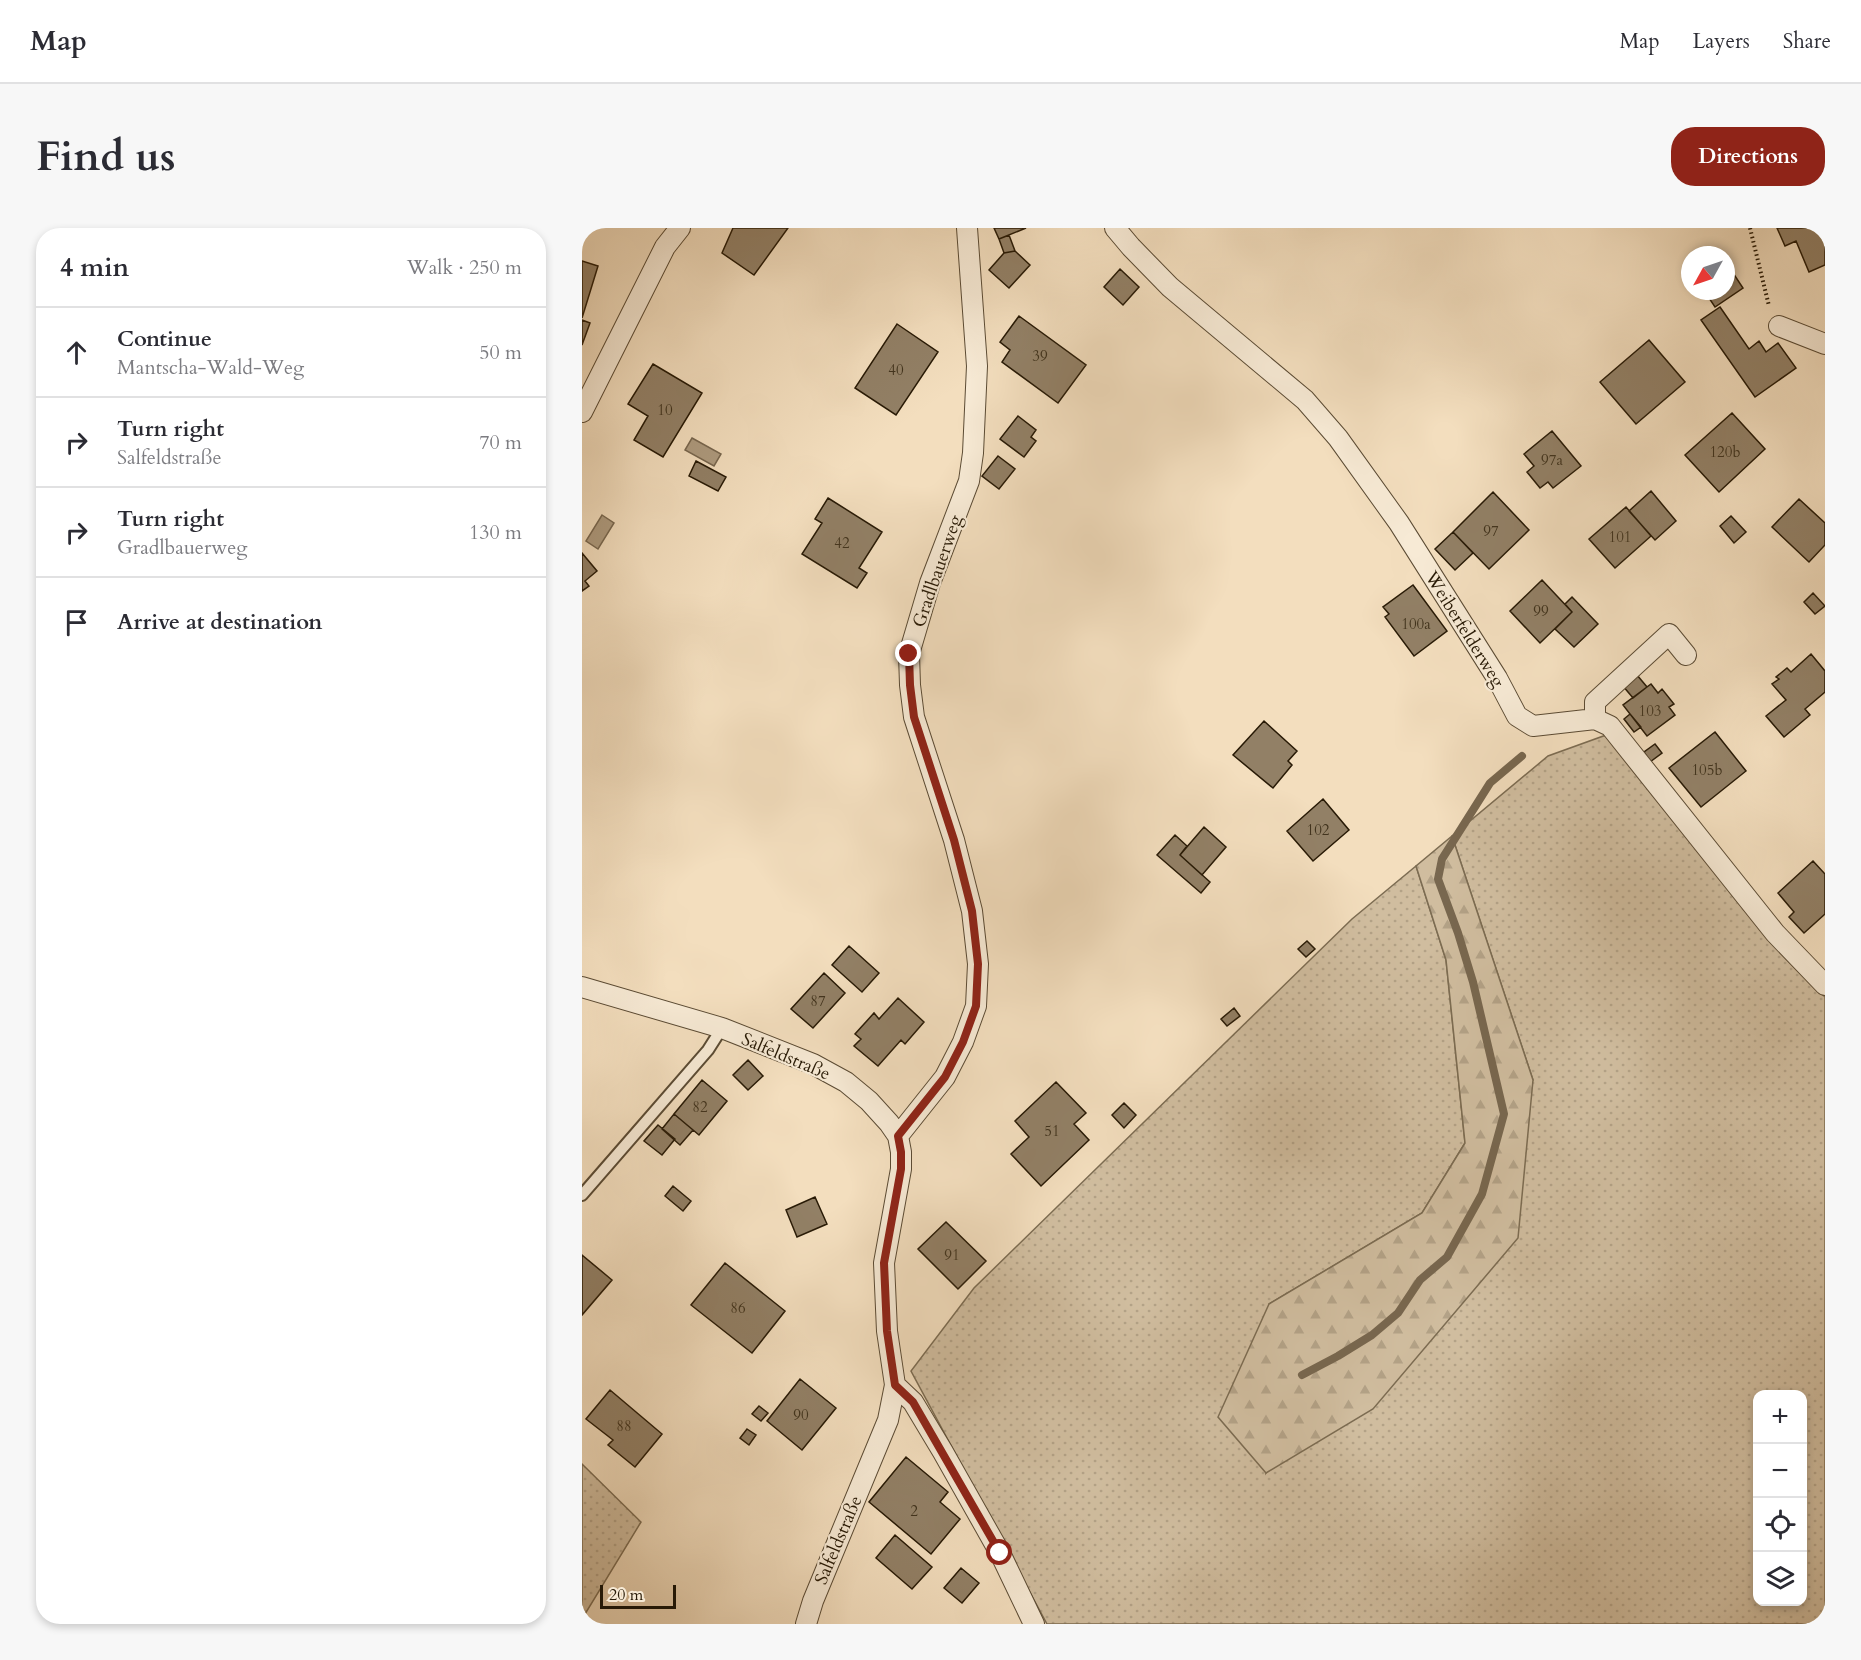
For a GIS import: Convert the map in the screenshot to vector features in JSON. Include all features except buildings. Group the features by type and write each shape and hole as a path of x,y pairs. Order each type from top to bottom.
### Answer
{"street":[{"path":"582,412 665,247 680,228"},
{"name":"Gradlbauerweg","path":"898,1136 945,1077 963,1042 976,1006 978,964 972,911 954,840 914,717 909,654 930,583 969,481 973,453 977,366 967,228"},
{"name":"Weiberfelderweg","path":"1115,228 1170,287 1305,400 1338,438 1399,524 1497,678 1517,716 1533,726 1596,719"},
{"path":"1779,326 1825,344"},
{"path":"1686,655 1669,634 1594,702 1596,719 1610,726 1775,933 1825,985"},
{"name":"Salfeldstraße","path":"582,987 722,1028 813,1064 846,1082 869,1101 898,1136 901,1169 884,1263 887,1331 895,1385 888,1420 813,1601 806,1624"},
{"path":"895,1385 913,1402 943,1452 1000,1553 1034,1624"}],"lane":[{"path":"582,1196 708,1050 722,1028"}],"path":[{"path":"1750,228 1771,314 1779,326"}],"green space":[{"path":"1609,734 1779,949 1825,997 1825,1624 1047,1624 911,1371 974,1288 1352,919 1416,866 1446,960 1465,1143 1422,1213 1269,1304 1266,1473 1533,1080 1452,836 1548,756"},
{"path":"1452,836 1533,1080 1518,1238 1373,1409 1266,1473 1218,1417 1269,1304 1422,1213 1465,1143 1446,960 1416,866"},
{"path":"582,1464 641,1522 582,1619"}],"shaded area":[{"path":"692,438 721,454 714,466 685,450"},
{"path":"602,515 614,523 598,549 586,541"}],"waterway":[{"path":"1302,1375 1372,1335 1398,1313 1420,1280 1447,1257 1482,1194 1504,1114 1473,982 1438,879 1442,859 1490,783 1522,756"}],"route":[{"path":"909,654 914,717 954,840 972,911 978,964 976,1006 963,1042 945,1077 898,1136 901,1169 884,1263 887,1331 895,1385 913,1402 1000,1553"}]}
